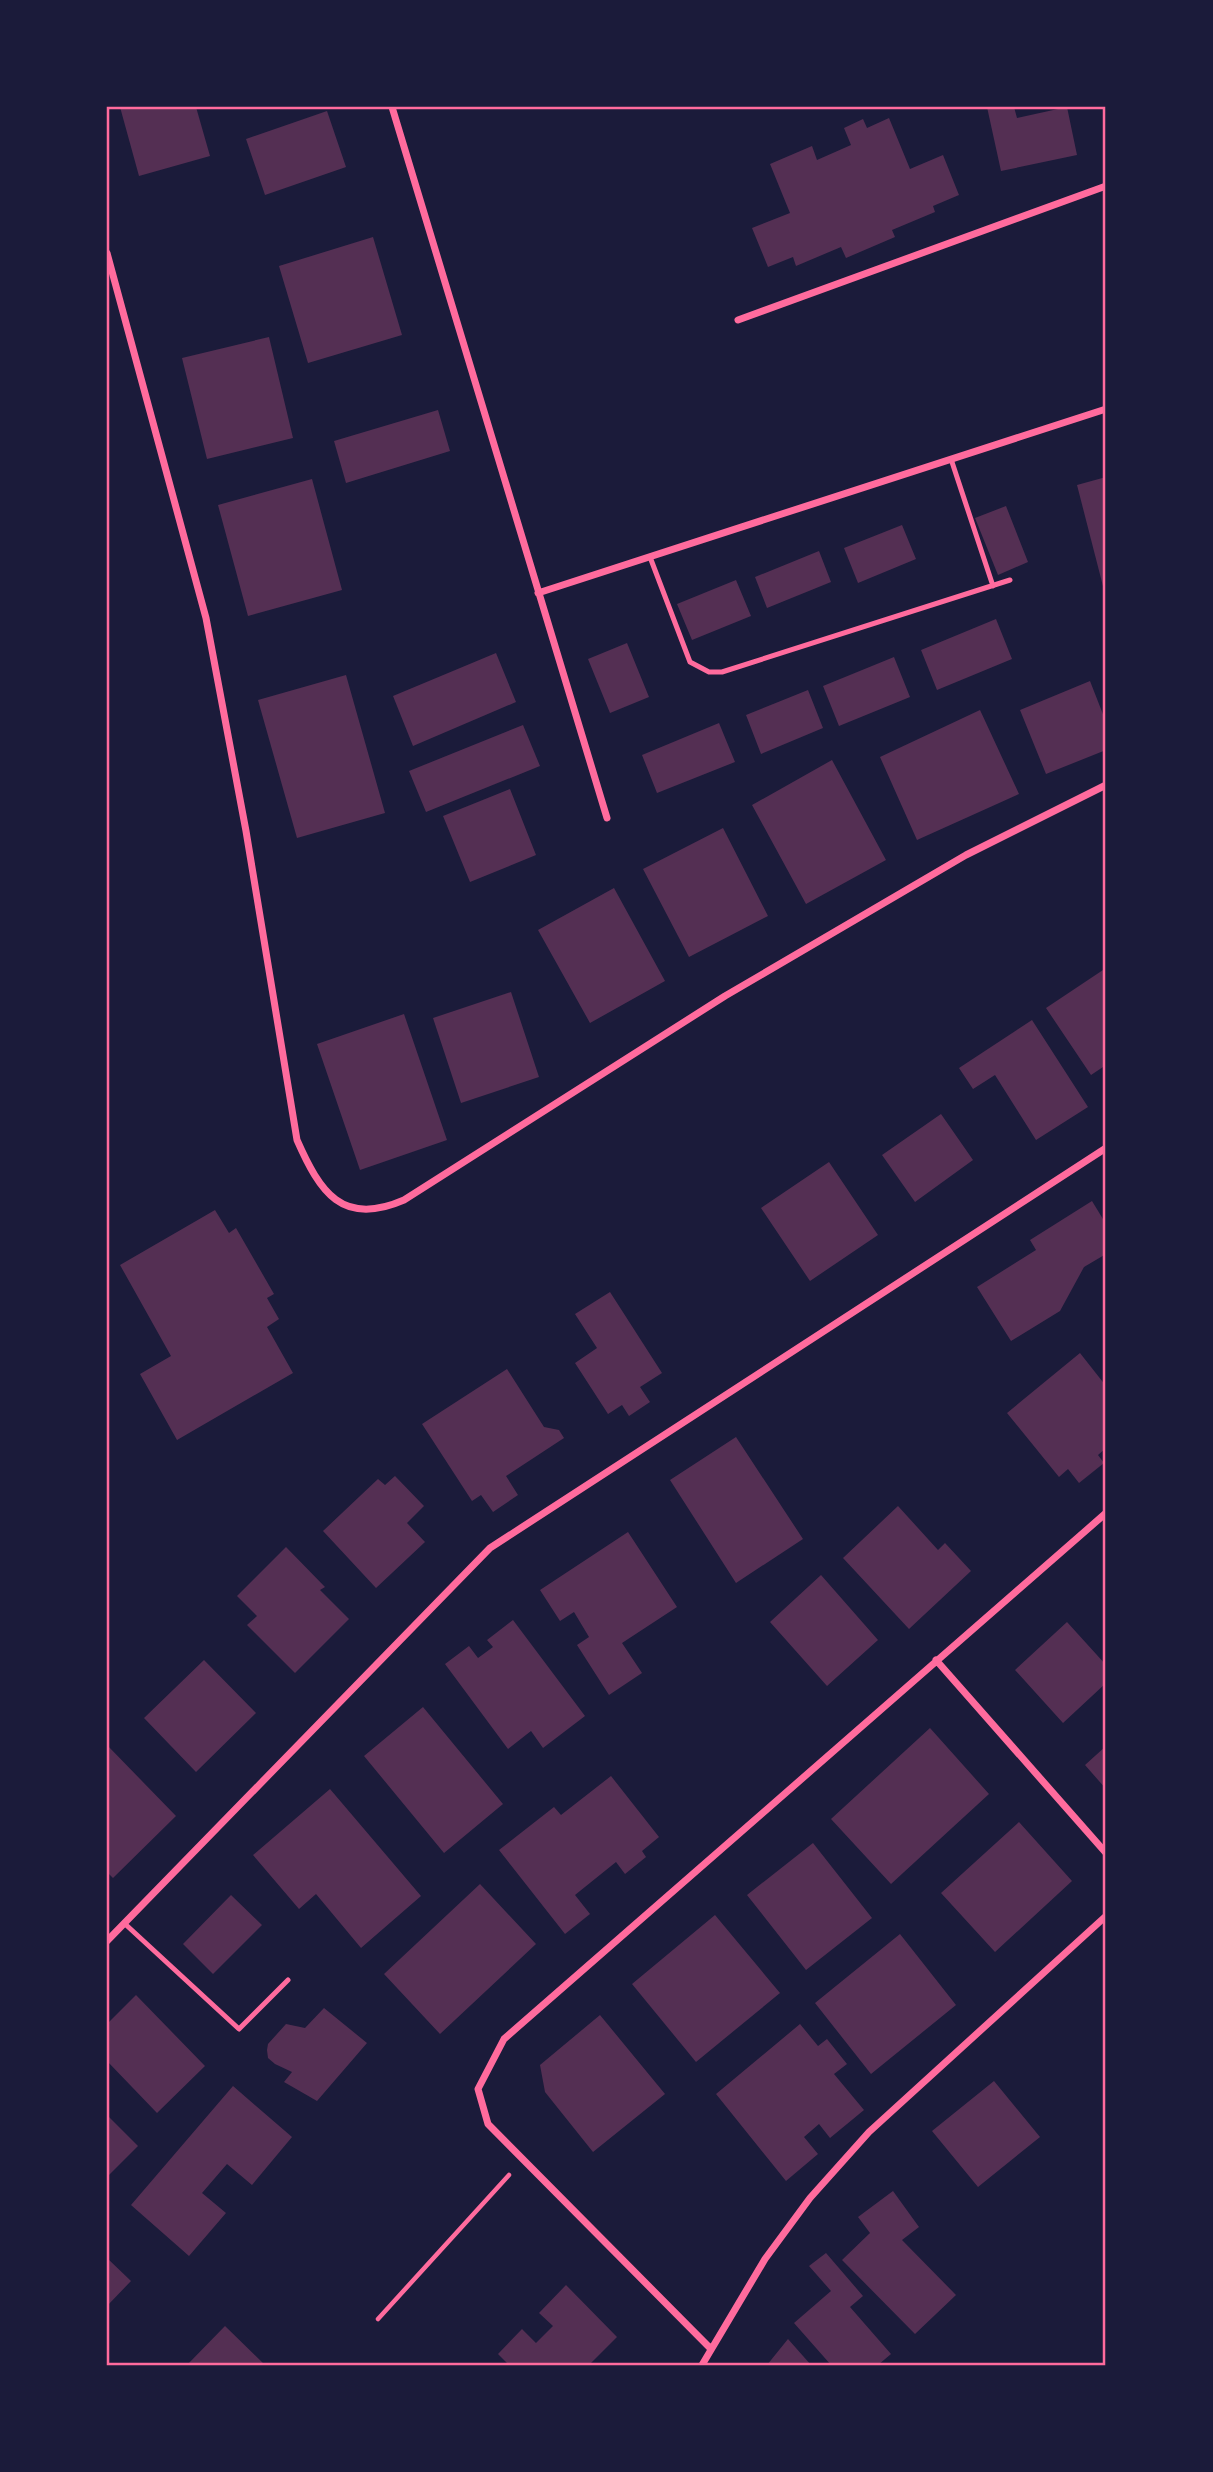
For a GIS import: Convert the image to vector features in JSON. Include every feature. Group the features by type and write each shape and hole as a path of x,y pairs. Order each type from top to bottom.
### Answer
{"street":[{"path":"392,107 607,818"},
{"path":"738,320 1106,186"},
{"path":"107,253 205,618 246,831 297,1140 318,1183 333,1198 362,1210 384,1209 404,1200 736,989 966,855 1106,785"},
{"path":"538,593 1106,409"},
{"path":"107,1941 490,1548 1106,1148"},
{"path":"710,2349 488,2124 478,2089 504,2039 1106,1513"},
{"path":"936,1660 1106,1853"},
{"path":"702,2365 765,2259 810,2198 869,2132 1106,1916"}],"lane":[{"path":"951,459 993,586"},
{"path":"650,557 690,662 709,672 722,672 1010,580"},
{"path":"124,1923 239,2029 288,1980"}],"path":[{"path":"378,2319 523,2160"}],"building":[{"path":"120,107 196,107 210,156 139,176"},
{"path":"987,107 1014,107 1017,118 1067,107 1077,155 1001,171"},
{"path":"327,111 346,167 265,195 246,139"},
{"path":"889,118 910,169 943,155 959,195 933,206 935,212 892,230 895,237 846,258 841,247 796,266 793,257 768,267 752,228 790,213 770,164 812,146 817,160 851,145 844,128 863,119 867,128"},
{"path":"373,237 402,335 308,363 279,266"},
{"path":"269,337 293,438 207,459 182,358"},
{"path":"438,410 450,451 346,483 334,441"},
{"path":"1106,477 1106,594 1105,594 1077,485"},
{"path":"312,479 342,590 248,616 218,505"},
{"path":"1006,506 1028,562 998,575 975,518"},
{"path":"902,525 916,559 858,583 844,548"},
{"path":"819,551 831,582 767,608 755,577"},
{"path":"736,580 751,616 692,640 677,604"},
{"path":"996,619 1012,659 937,690 921,650"},
{"path":"627,643 649,697 610,713 588,659"},
{"path":"496,653 516,702 413,746 393,696"},
{"path":"894,657 910,697 839,726 823,686"},
{"path":"346,675 385,813 297,838 258,700"},
{"path":"1090,681 1106,722 1106,750 1046,774 1020,710"},
{"path":"808,690 823,728 761,754 746,715"},
{"path":"980,710 1019,794 917,840 880,757"},
{"path":"719,723 735,762 657,793 642,755"},
{"path":"523,725 540,766 426,812 409,771"},
{"path":"832,760 886,860 806,904 752,805"},
{"path":"510,789 536,855 470,882 443,816"},
{"path":"723,828 768,916 689,957 643,869"},
{"path":"614,888 665,981 590,1023 538,930"},
{"path":"1106,968 1106,1065 1091,1075 1046,1008"},
{"path":"511,992 539,1077 461,1103 433,1018"},
{"path":"404,1014 447,1140 360,1170 317,1044"},
{"path":"1032,1020 1088,1107 1036,1140 995,1075 973,1089 959,1068"},
{"path":"941,1114 973,1160 915,1202 882,1155"},
{"path":"829,1162 878,1235 810,1281 761,1208"},
{"path":"1092,1201 1106,1224 1106,1254 1084,1267 1060,1311 1011,1341 977,1287 1036,1250 1030,1240"},
{"path":"215,1210 229,1233 236,1228 274,1294 267,1298 279,1319 267,1327 293,1373 177,1440 140,1374 171,1356 120,1265"},
{"path":"610,1292 662,1373 640,1387 650,1402 629,1416 622,1405 608,1414 575,1363 597,1348 575,1314"},
{"path":"1080,1353 1106,1386 1106,1448 1098,1455 1104,1463 1079,1483 1068,1469 1059,1477 1007,1413"},
{"path":"507,1369 544,1427 559,1430 564,1438 506,1476 518,1495 493,1512 481,1495 472,1501 422,1424"},
{"path":"736,1437 803,1539 736,1583 670,1480"},
{"path":"395,1476 424,1506 407,1523 425,1542 376,1588 323,1531 378,1479 385,1485"},
{"path":"898,1506 938,1550 945,1543 971,1571 909,1629 843,1558"},
{"path":"628,1532 677,1607 622,1643 642,1673 609,1695 577,1645 589,1637 574,1612 560,1621 540,1590"},
{"path":"286,1547 325,1587 320,1590 349,1619 295,1673 247,1625 257,1616 237,1596"},
{"path":"821,1575 878,1640 827,1686 770,1622"},
{"path":"513,1620 585,1716 543,1748 531,1731 508,1749 445,1664 469,1646 478,1658 493,1647 487,1640"},
{"path":"1067,1622 1106,1665 1106,1683 1063,1723 1015,1670"},
{"path":"204,1660 256,1713 196,1772 144,1718"},
{"path":"423,1707 503,1804 444,1853 364,1756"},
{"path":"930,1728 989,1794 891,1884 831,1819"},
{"path":"107,1745 176,1816 113,1878 107,1872"},
{"path":"1106,1746 1106,1789 1085,1765"},
{"path":"611,1776 659,1837 642,1851 646,1857 625,1874 616,1862 575,1895 590,1914 565,1934 499,1850 554,1807 561,1815"},
{"path":"330,1789 421,1896 361,1948 316,1894 299,1909 253,1855"},
{"path":"1019,1822 1072,1881 995,1952 941,1893"},
{"path":"813,1843 872,1918 806,1970 747,1895"},
{"path":"480,1884 536,1944 440,2034 384,1974"},
{"path":"231,1895 262,1925 213,1974 183,1944"},
{"path":"715,1915 780,1993 696,2062 632,1984"},
{"path":"900,1934 956,2005 871,2074 815,2003"},
{"path":"136,1995 205,2066 157,2113 107,2061 107,2024"},
{"path":"324,2008 367,2043 317,2101 284,2082 292,2072 268,2058 267,2050 268,2044 286,2024 305,2028"},
{"path":"600,2015 665,2094 593,2152 545,2092 540,2065"},
{"path":"800,2024 818,2046 827,2039 847,2064 834,2074 864,2110 830,2138 819,2124 804,2137 818,2154 786,2181 716,2094"},
{"path":"994,2081 1040,2137 978,2187 932,2131"},
{"path":"233,2086 292,2137 252,2185 227,2164 202,2193 226,2213 189,2256 131,2205"},
{"path":"107,2115 138,2146 107,2177"},
{"path":"893,2191 919,2227 902,2240 956,2295 915,2334 842,2260 870,2233 858,2217"},
{"path":"826,2253 863,2296 850,2307 891,2354 878,2365 831,2365 794,2323 831,2291 809,2266"},
{"path":"107,2258 131,2281 107,2306"},
{"path":"566,2285 617,2337 589,2365 509,2365 498,2354 522,2329 536,2343 553,2326 539,2313"},
{"path":"225,2326 265,2365 187,2365"},
{"path":"788,2339 811,2365 767,2365"}]}
